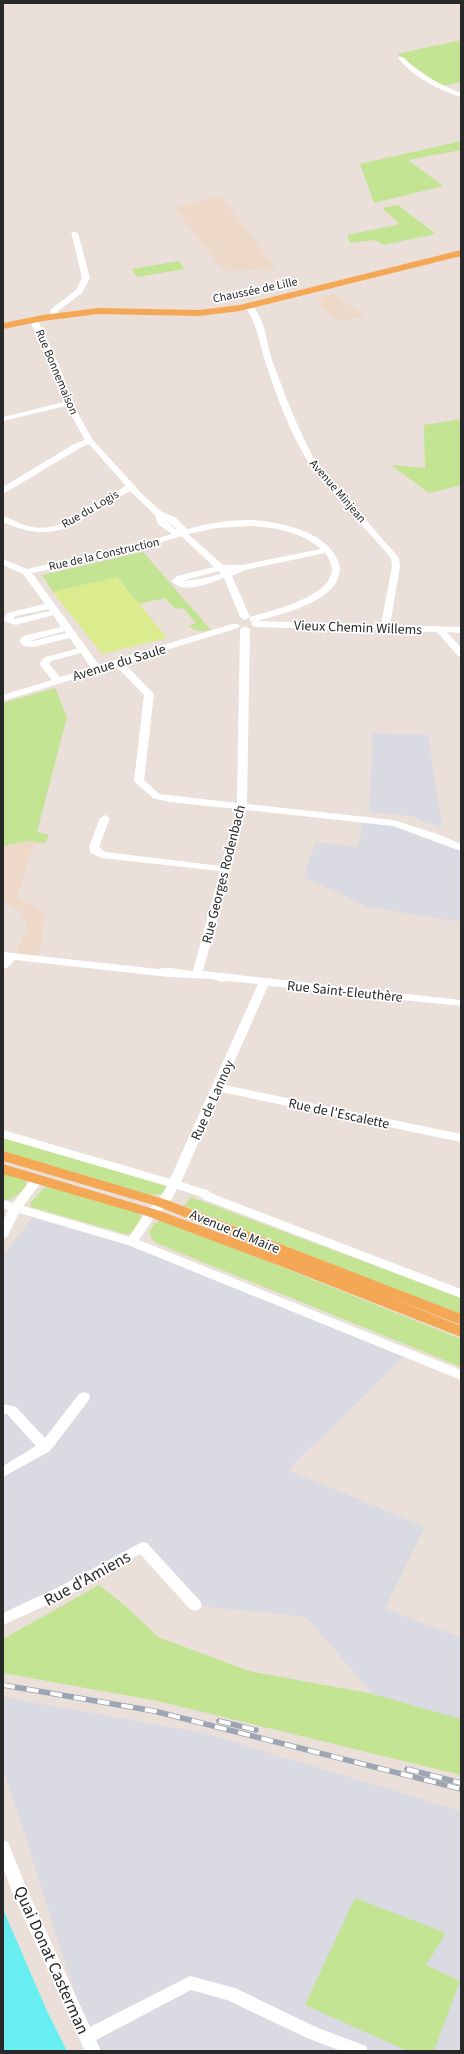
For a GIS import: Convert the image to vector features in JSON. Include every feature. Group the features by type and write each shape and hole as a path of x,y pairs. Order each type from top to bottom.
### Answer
{"main road":[{"name":"Chaussée de Lille","path":"3,326 33,319 112,310 199,313 249,307 461,253"},
{"name":"Avenue de Maire","path":"3,1156 162,1203 372,1286 421,1303 461,1320"},
{"name":"Avenue de Maire","path":"3,1169 152,1213 293,1265 461,1332"}],"street":[{"path":"401,58 419,74 434,84 461,95"},
{"path":"56,316 54,310 79,290 86,278 74,233"},
{"name":"Avenue Minjean","path":"249,307 255,313 268,362 306,453 315,466 395,558 396,566 386,628"},
{"name":"Rue Bonnemaison","path":"33,319 56,369 68,403 90,441 100,450 130,487 160,514 161,522 166,527 172,531 182,533 206,553 224,572 251,620"},
{"path":"3,419 68,403"},
{"path":"3,491 78,446 90,441"},
{"name":"Rue du Logis","path":"3,519 31,530 53,529 66,524 130,487"},
{"name":"Rue de la Construction","path":"26,572 155,543 182,533 232,524 269,524 301,533 314,539 327,550"},
{"path":"224,572 327,550 334,559 336,568 334,578 328,587 302,602 251,620 236,619 233,622 235,626 245,629 252,627 251,620"},
{"path":"3,562 26,572 97,669"},
{"name":"Vieux Chemin Willems","path":"251,620 386,628 461,630"},
{"name":"Avenue du Saule","path":"3,698 235,626"},
{"name":"Rue Georges Rodenbach","path":"197,975 242,808 245,629"},
{"path":"440,629 461,654"},
{"path":"59,681 50,673 44,664 48,659 83,650"},
{"path":"118,662 149,694 139,781 156,796 170,800 242,808 364,818 394,823 436,837 461,848"},
{"path":"105,818 94,847 95,851 102,855 225,870"},
{"path":"3,966 8,955"},
{"name":"Rue Saint-Eleuthère","path":"8,955 169,974 178,973 217,977 222,979 229,978 461,1003"},
{"name":"Rue de Lannoy","path":"132,1242 152,1213 162,1203 174,1184 264,982"},
{"name":"Rue de l'Escalette","path":"218,1088 461,1138"},
{"name":"Avenue de Maire","path":"3,1134 203,1193 209,1197 461,1294"},
{"path":"3,1234 15,1208 38,1179"},
{"path":"3,1204 132,1242 461,1375"},
{"path":"3,1472 45,1447 84,1397"},
{"path":"6,1408 45,1447"},
{"name":"Rue d'Amiens","path":"3,1619 64,1591 142,1547 195,1606"},
{"name":"Quai Donat Casterman","path":"3,1847 20,1892 93,2051"},
{"path":"86,2037 190,1983 229,1994 313,2032 360,2051"}],"shaded area":[{"path":"220,196 276,269 224,271 175,208"},
{"path":"335,294 364,317 339,321 319,306 324,304 316,299"},
{"path":"55,688 37,832 49,835 45,843 36,845 32,850 17,897 45,913 42,938 38,956 15,955 27,929 26,919 20,912 8,903 3,902 3,703"},
{"path":"373,733 428,735 442,824 440,828 411,816 369,812"},
{"path":"363,820 405,828 461,851 461,922 368,907 303,877 316,842 358,847"},
{"path":"33,1217 130,1245 404,1357 288,1470 425,1527 385,1608 461,1638 461,1720 373,1694 306,1617 200,1606 142,1547 3,1619 3,1255"},
{"path":"3,1697 204,1733 461,1811 461,2051 93,2051 3,1767"}],"green space":[{"path":"461,40 461,82 442,86 397,54"},
{"path":"461,141 461,150 408,160 443,186 374,203 360,164"},
{"path":"398,205 436,234 383,245 375,240 350,243 347,235 400,224 382,208"},
{"path":"179,261 185,269 137,277 132,269"},
{"path":"461,419 461,485 429,493 391,465 425,468 424,425"},
{"path":"143,552 211,630 199,631 191,628 189,626 196,623 183,608 175,609 165,598 139,604 117,577 53,592 42,575"},
{"path":"117,577 167,638 102,654 53,592"},
{"path":"55,688 67,717 37,832 49,835 45,843 28,841 3,846 3,703"},
{"path":"3,1138 167,1186 167,1190 162,1194 149,1195 3,1152"},
{"path":"3,1172 25,1179 26,1186 16,1196 7,1200 3,1200"},
{"path":"49,1187 139,1213 141,1218 132,1233 125,1234 31,1207 30,1203 44,1188"},
{"path":"191,1197 461,1298 461,1315 184,1206"},
{"path":"160,1220 164,1220 461,1339 461,1367 156,1243 152,1239 149,1232 155,1223"},
{"path":"99,1585 128,1608 158,1637 249,1671 373,1694 461,1719 461,1775 158,1701 3,1673 3,1639"},
{"path":"355,1898 446,1933 426,1965 460,1981 434,2051 408,2051 305,2005"}],"water":[{"path":"3,1909 47,2011 67,2051 3,2051"}],"railway":[{"path":"3,1685 154,1711 461,1789"},
{"path":"219,1721 256,1730"},
{"path":"407,1769 461,1783"}]}
